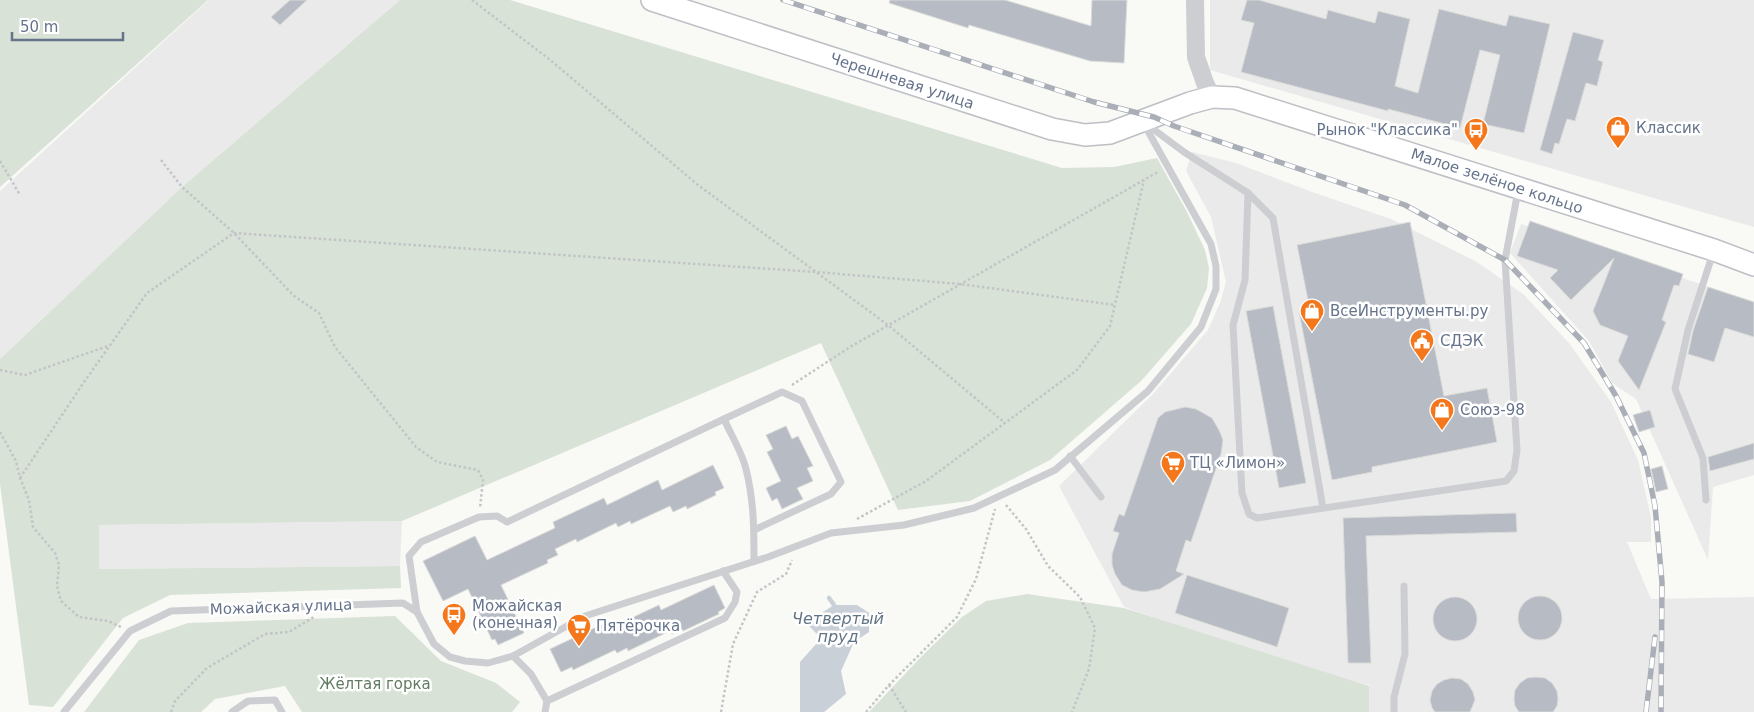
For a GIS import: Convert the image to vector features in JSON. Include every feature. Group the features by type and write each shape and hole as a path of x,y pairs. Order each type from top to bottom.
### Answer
{"main road":[{"name":"Черешневая улица","path":"652,0 1052,129 1085,135 1110,132 1148,119"},
{"name":"Малое зелёное кольцо","path":"1148,119 1212,97 1235,98 1714,250 1754,265"}],"street":[{"path":"1195,0 1196,57 1212,97"}],"lane":[{"path":"754,530 831,494 841,482 802,401 782,392 506,522 497,516 479,517 421,542 409,556 417,612 434,644 450,657 465,661 488,663 513,656 585,616 754,561 831,533 904,525 974,508 1055,470 1148,391 1201,327 1216,289 1216,266 1211,244 1168,166 1148,119"},
{"path":"1148,119 1184,152 1248,193 1273,218 1323,508"},
{"path":"1248,193 1245,280 1232,325 1242,493 1250,514 1256,518 1506,481 1514,471 1517,450 1505,260 1518,188"},
{"path":"1706,500 1703,458 1675,388 1688,330 1714,250"},
{"path":"724,419 746,467 754,508 754,561"},
{"path":"1070,456 1101,497"},
{"path":"547,701 725,618 735,602 737,592 723,571"},
{"path":"1394,712 1394,697 1404,654 1404,586"},
{"name":"Можайская улица","path":"64,712 130,631 170,611 402,603 417,612"},
{"path":"513,656 531,674 547,701 545,712"},
{"path":"232,712 248,701 275,700 282,712"}],"path":[{"path":"472,0 549,59 698,185 888,325 1005,423"},
{"path":"161,160 182,187 234,234 294,296 319,314 335,347 416,447 437,462 478,470 483,480 479,517"},
{"path":"0,161 20,196"},
{"path":"782,392 850,347 1168,166"},
{"path":"857,519 926,481 1077,370 1110,326 1144,180"},
{"path":"20,478 147,293 234,234 816,272 960,284 1115,305"},
{"path":"0,370 25,375 110,346"},
{"path":"0,432 16,461 20,478 29,500 33,527 55,553 59,564 57,586 62,601 80,617 108,621 130,631"},
{"path":"866,712 957,617 976,579 998,496"},
{"path":"998,496 1026,529 1048,566 1080,597 1095,628 1089,669 1072,712"},
{"path":"721,712 732,644 757,592 786,574 799,545"},
{"path":"171,712 175,701 207,668 265,634 290,632 335,605"},
{"path":"889,686 906,712"}],"shaded area":[{"path":"209,0 400,0 182,187 0,359 0,191"},
{"name":"Классик","path":"1210,0 1754,0 1754,227 1210,70"},
{"path":"1192,152 1236,163 1391,219 1477,262 1523,294 1569,343 1611,402 1638,460 1651,517 1651,542 1627,542 1651,599 1754,597 1754,712 1369,712 1369,685 1312,673 1124,607 1059,486 1153,394 1208,330 1220,303 1226,282 1211,217 1186,171"},
{"path":"1521,224 1754,302 1754,475 1713,487 1708,560 1636,399 1612,383 1589,341 1510,253"},
{"path":"402,521 400,566 98,569 98,525"}],"green space":[{"path":"0,0 208,0 0,187"},
{"path":"400,0 510,0 1062,168 1114,167 1157,158 1187,212 1205,250 1209,268 1207,288 1191,324 1141,381 1050,460 970,501 898,510 821,343 402,521 99,525 99,569 400,566 401,588 170,595 123,618 53,707 29,705 0,484 0,359 182,187"},
{"path":"1027,594 1124,608 1369,686 1369,712 869,712 962,617 986,601"},
{"name":"Жёлтая горка","path":"395,616 441,661 496,683 520,702 512,712 302,712 285,686 215,699 201,712 84,712 139,640 188,623"}],"water":[{"name":"Четвертый пруд","path":"834,605 857,605 869,613 869,632 854,642 841,671 846,694 824,712 800,712 800,662 817,643 818,635 806,623"}],"building":[{"path":"290,0 307,0 280,25 271,17"},
{"path":"890,0 1005,0 1091,26 1092,0 1127,0 1124,63 1090,61 969,25 968,28 889,3"},
{"path":"1247,0 1259,0 1326,19 1328,10 1375,23 1378,11 1410,19 1395,86 1418,93 1439,9 1506,26 1509,15 1550,24 1524,133 1483,124 1500,55 1480,50 1460,128 1241,72 1254,23 1241,20"},
{"path":"1573,32 1604,40 1598,60 1603,62 1597,86 1586,83 1575,121 1567,119 1559,144 1555,143 1552,154 1540,150"},
{"path":"1530,221 1683,274 1679,286 1674,285 1662,320 1666,322 1639,390 1618,361 1628,336 1600,325 1593,311 1614,258 1571,300 1550,278 1558,270 1517,256"},
{"path":"1410,222 1444,396 1487,388 1497,442 1372,467 1372,472 1332,480 1299,312 1310,310 1297,245"},
{"path":"1708,287 1754,302 1754,337 1725,328 1714,362 1688,354 1693,331"},
{"path":"1273,306 1306,483 1279,488 1246,311"},
{"name":"ТЦ «Лимон»","path":"1185,407 1196,409 1212,418 1223,440 1221,454 1191,542 1186,540 1176,571 1184,574 1160,589 1144,592 1132,590 1122,585 1112,565 1112,554 1119,533 1113,531 1119,514 1124,516 1158,418 1165,412"},
{"path":"1650,410 1655,427 1639,432 1633,415"},
{"path":"786,426 792,439 798,436 813,466 807,468 813,481 797,488 803,499 782,509 777,498 772,501 766,488 781,481 767,452 773,449 766,435"},
{"path":"1754,443 1754,459 1710,471 1708,457"},
{"path":"713,465 724,488 715,492 716,495 687,509 686,506 673,512 670,506 631,524 630,521 618,527 616,523 577,542 576,539 555,549 558,555 547,560 548,563 501,585 524,633 498,645 495,639 492,640 468,589 443,601 423,561 475,536 487,560 555,528 553,522 604,498 607,505 658,480 662,490"},
{"path":"1662,466 1668,489 1656,492 1651,469"},
{"path":"1516,513 1517,532 1366,536 1371,663 1348,663 1343,518"},
{"path":"1187,575 1289,608 1277,647 1175,613"},
{"path":"714,585 725,608 718,612 719,614 683,631 682,629 672,634 670,631 628,651 627,648 617,653 615,650 573,670 572,667 561,672 550,649 603,624 606,630 659,605 661,610"},
{"path":"1540,596 1552,600 1558,606 1562,618 1558,630 1552,636 1540,640 1528,636 1522,630 1518,618 1522,606 1528,600"},
{"path":"1455,597 1467,601 1473,607 1477,619 1473,631 1467,637 1455,641 1443,637 1437,631 1433,619 1437,607 1443,601"},
{"path":"1452,678 1461,679 1468,684 1473,692 1475,700 1470,712 1435,712 1432,708 1430,700 1432,691 1437,684"},
{"path":"1527,678 1545,678 1552,683 1557,691 1557,706 1553,712 1519,712 1515,706 1515,690"}],"waterway":[{"path":"829,598 834,605"}],"railway":[{"path":"783,0 1094,102 1154,117 1174,126 1405,205 1505,260 1584,343 1616,396 1644,453 1655,506 1662,582 1661,712"},
{"path":"1646,712 1655,637"}],"place":[{"name":"Классик","path":"1618,149"},
{"name":"Рынок \"Классика\"","path":"1476,151"},
{"name":"ВсеИнструменты.ру","path":"1312,332"},
{"name":"СДЭК","path":"1422,362"},
{"name":"Союз-98","path":"1442,431"},
{"name":"ТЦ «Лимон»","path":"1173,484"},
{"name":"Можайская (конечная)","path":"454,636"},
{"name":"Пятёрочка","path":"579,647"}]}
